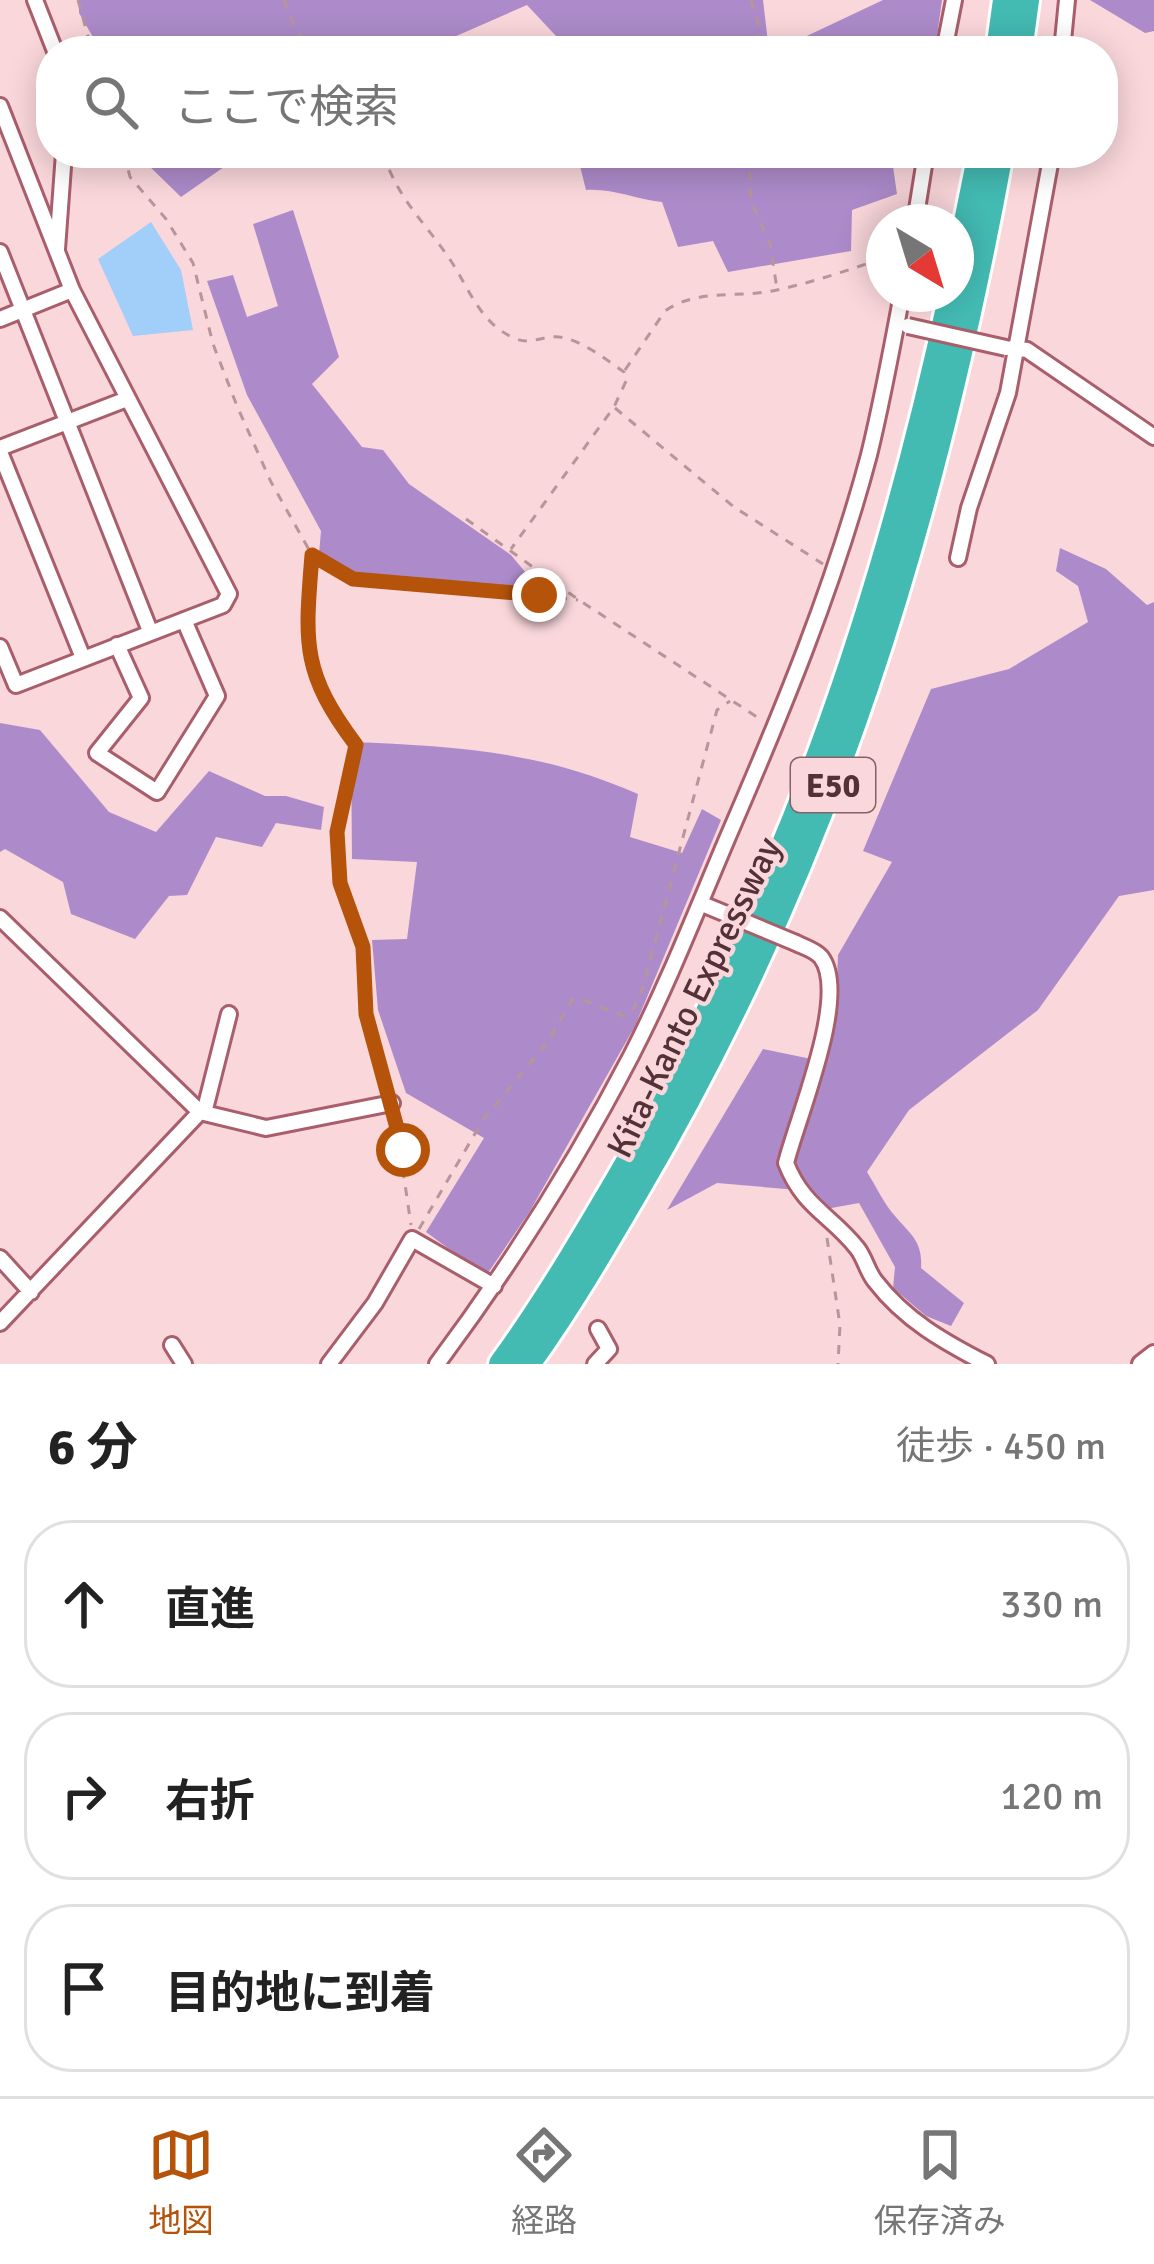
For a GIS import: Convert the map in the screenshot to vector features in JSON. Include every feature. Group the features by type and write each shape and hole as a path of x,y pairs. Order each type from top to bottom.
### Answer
{"highway":[{"path":"1000,36 1005,0"},
{"path":"1022,36 1027,0"},
{"path":"970,204 977,168"},
{"name":"Kita-Kanto Expressway","path":"528,1364 684,1109 768,943 818,824 894,611 960,363 998,168"},
{"name":"Kita-Kanto Expressway","path":"501,1364 578,1248 652,1119 757,912 830,732 874,605 947,312"}],"street":[{"path":"34,0 49,36"},
{"path":"947,36 954,0"},
{"path":"1063,36 1067,0"},
{"path":"0,106 72,290 229,594 223,605 16,686 0,646"},
{"path":"57,249 63,168"},
{"path":"918,204 924,168"},
{"path":"958,558 969,508 1008,393 1012,348 1049,168"},
{"path":"0,252 150,632"},
{"path":"0,319 72,290"},
{"path":"437,1364 565,1175 632,1055 703,905 775,729 833,568 868,458 902,312"},
{"path":"902,325 1027,350 1154,437"},
{"path":"82,658 0,450 127,400"},
{"path":"117,645 141,698 97,753 157,792 217,696 184,620"},
{"path":"703,905 818,954 827,969 831,1001 787,1163 794,1184 858,1249 871,1276 919,1326 987,1364"},
{"path":"0,918 202,1112 266,1128 392,1103"},
{"path":"0,1324 202,1112 229,1014"},
{"path":"329,1364 368,1315 412,1239 494,1286"},
{"path":"0,1258 31,1292"},
{"path":"595,1364 609,1349 598,1329"},
{"path":"172,1345 184,1364"},
{"path":"1141,1364 1154,1354"}],"path":[{"path":"78,0 88,36"},
{"path":"284,0 301,36"},
{"path":"751,0 760,28 758,36"},
{"path":"128,168 193,263 222,370 271,482 312,555 353,579 579,600"},
{"path":"389,168 402,197 450,259 485,317 520,341 562,338 624,371"},
{"path":"750,168 752,201 770,244 777,289"},
{"path":"511,549 614,407 625,389 624,371 635,351 674,305 704,296 777,289 866,264"},
{"path":"614,407 734,507 833,568"},
{"path":"466,519 775,729"},
{"path":"312,555 308,658 329,708 356,745 337,832 340,883 363,947 366,1014 403,1150 412,1239"},
{"path":"412,1239 483,1120 547,1043 572,1000 578,998 624,1016 634,1008 656,943 717,710 730,701"},
{"path":"824,1219 840,1325 838,1364"}],"shaded area":[{"path":"79,0 763,0 767,36 556,36 527,5 456,36 92,36 79,13"},
{"path":"883,0 942,0 937,36 807,36"},
{"path":"1090,0 1154,0 1154,31 1145,33"},
{"path":"151,168 223,168 181,197"},
{"path":"580,168 893,168 897,194 852,210 851,251 728,272 713,241 678,247 662,202 586,190"},
{"path":"293,210 339,357 312,384 362,447 383,450 409,484 511,555 541,591 353,575 319,554 321,531 247,395 207,281 233,275 247,317 278,306 253,224"},
{"path":"1060,548 1106,569 1147,605 1154,602 1154,890 1119,896 1038,1010 909,1110 867,1172 914,1239 921,1268 964,1303 951,1326 926,1316 893,1288 895,1267 859,1203 826,1209 809,1191 717,1183 667,1210 763,1049 821,1061 836,1003 838,955 892,862 863,851 931,689 1009,669 1088,622 1078,586 1056,571"},
{"path":"0,723 40,730 109,812 156,832 209,771 265,796 286,796 324,807 321,830 276,823 262,847 216,837 187,895 169,896 135,939 71,914 63,882 5,849 0,852"},
{"path":"351,742 497,753 567,768 638,794 630,837 682,853 702,809 721,820 635,1026 530,1211 486,1276 426,1232 484,1138 406,1093 378,1010 372,940 407,939 417,862 352,859"}],"water":[{"path":"151,222 181,270 193,330 133,336 98,259"}],"route":[{"path":"403,1150 366,1014 363,947 340,883 337,832 356,745 329,708 308,658 312,555 353,579 539,595"}]}
